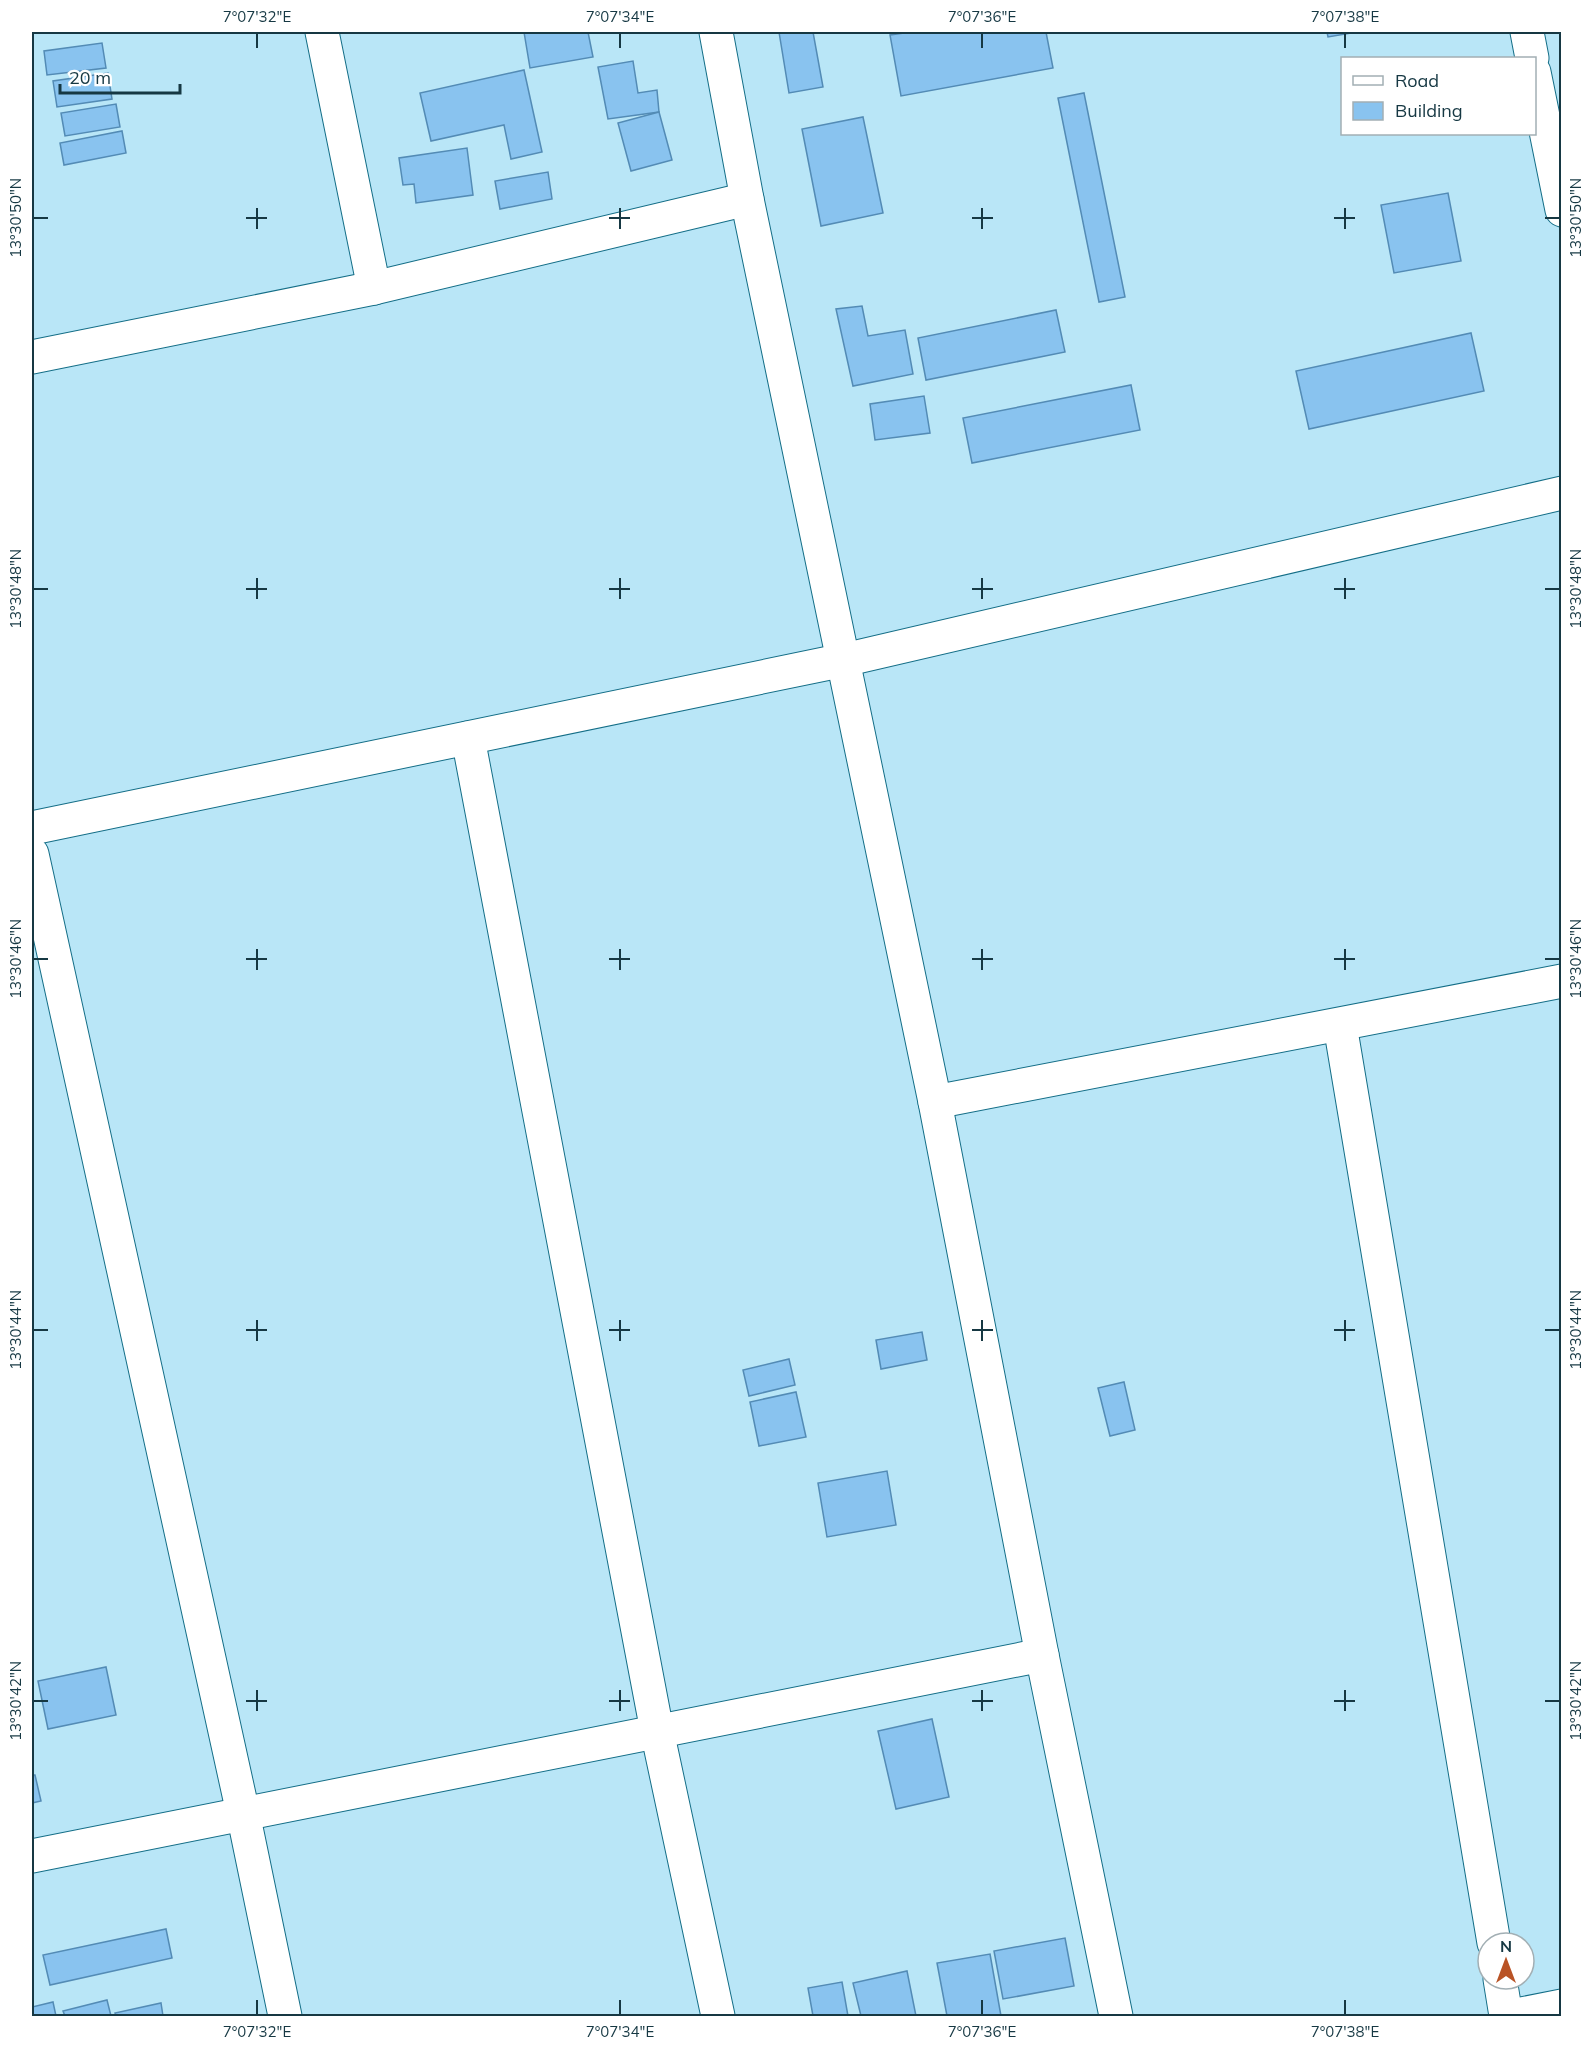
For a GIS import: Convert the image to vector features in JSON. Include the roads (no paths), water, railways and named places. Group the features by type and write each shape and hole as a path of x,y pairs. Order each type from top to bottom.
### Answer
{"street":[{"path":"322,32 374,288"},
{"path":"716,32 747,200 935,1102 1042,1655 1116,2016"},
{"path":"1527,32 1532,57"},
{"path":"1536,82 1562,210"},
{"path":"32,357 374,288 747,200"},
{"path":"32,828 844,660 1562,493"},
{"path":"468,738 657,1731 718,2016"},
{"path":"32,854 243,1813 285,2016"},
{"path":"935,1102 1562,981"},
{"path":"1340,1025 1492,1931"},
{"path":"32,1856 1042,1655"},
{"path":"1502,1991 1506,2016"},
{"path":"1511,2016 1562,2006"}]}
